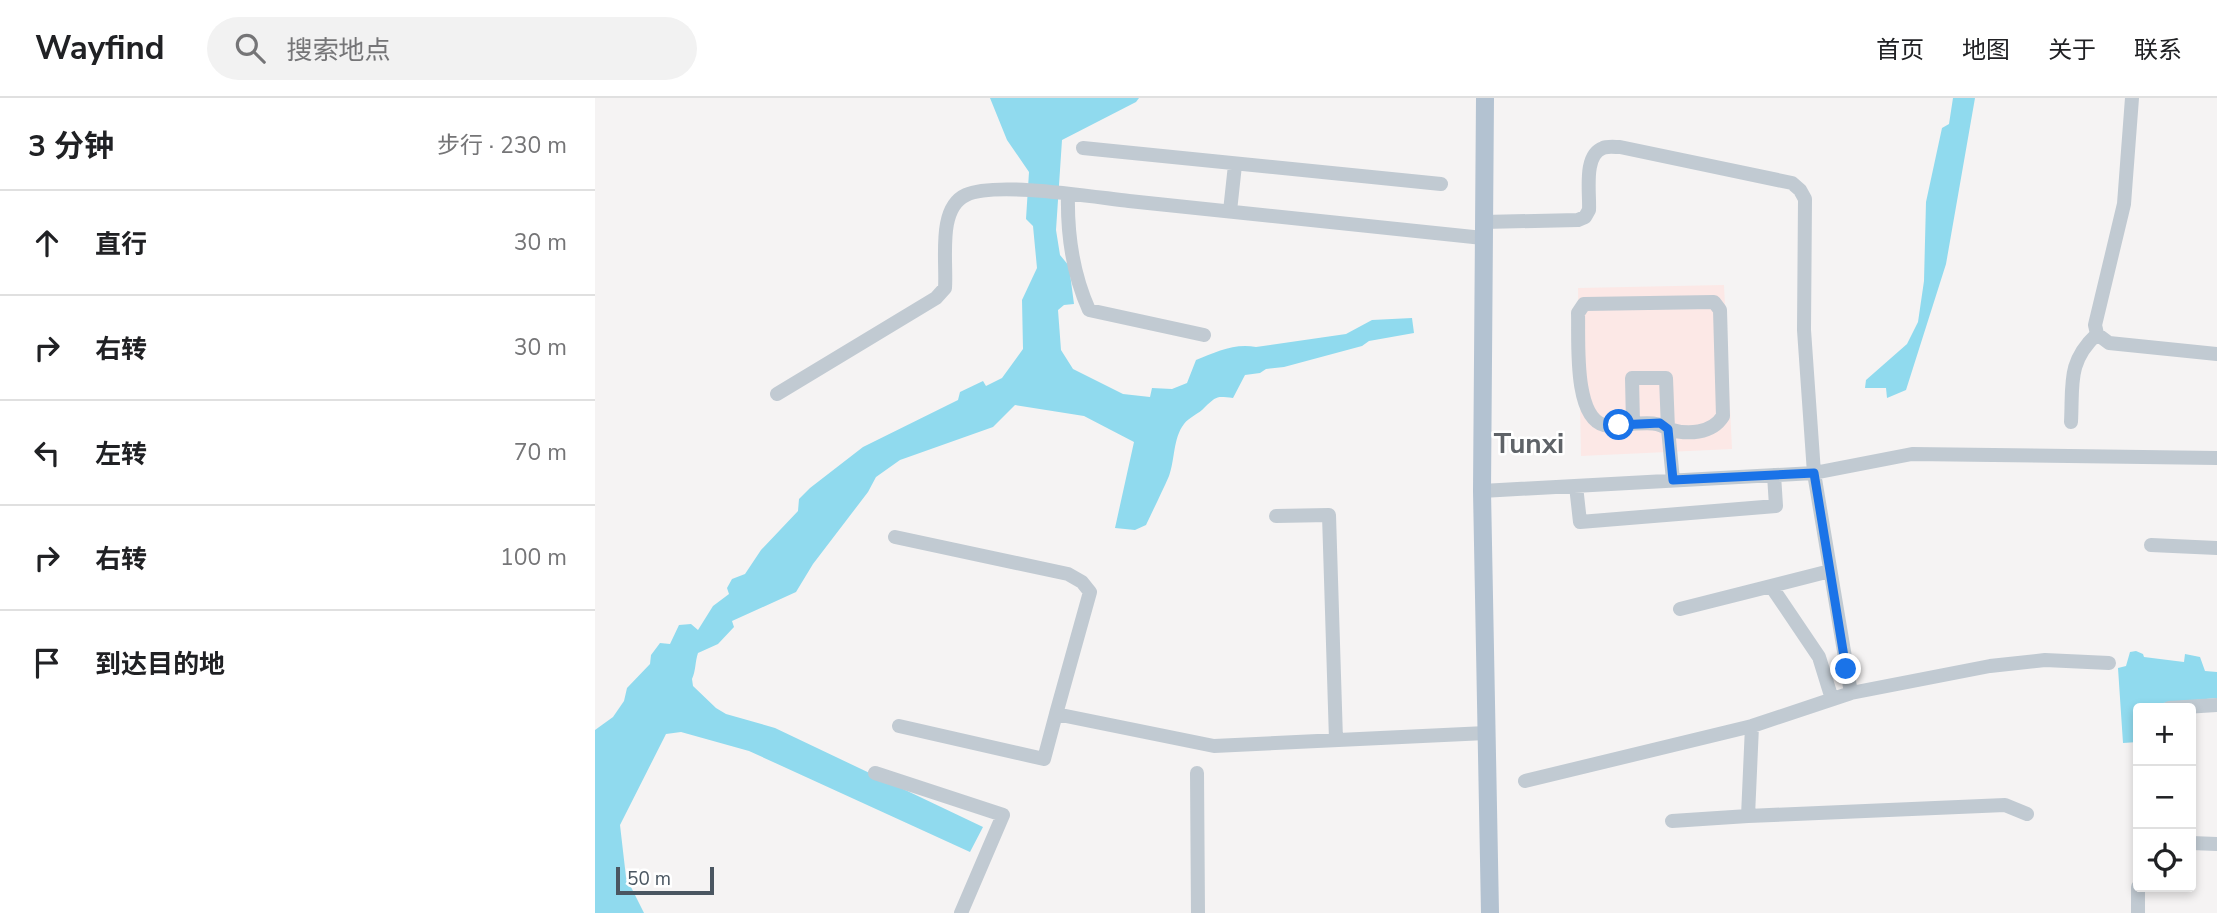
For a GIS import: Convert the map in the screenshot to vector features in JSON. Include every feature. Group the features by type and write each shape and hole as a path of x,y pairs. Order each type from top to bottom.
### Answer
{"main road":[{"path":"1485,98 1482,491 1490,913"}],"street":[{"path":"2132,98 2124,204 2095,325 2097,334 2109,343 2217,354"},
{"path":"777,394 936,298 946,288 946,227 949,210 964,195 989,189 1483,230 1585,217 1589,210 1590,163 1604,147 1619,147 1793,183 1805,200 1804,330 1814,473 1851,693"},
{"path":"1083,148 1441,184"},
{"path":"1230,211 1235,165"},
{"path":"1064,194 1074,265 1089,310 1204,335"},
{"path":"1714,302 1720,310 1723,416 1718,425 1708,431 1676,432 1668,429 1660,423 1604,425 1593,419 1582,394 1578,313 1584,304 1714,302"},
{"path":"2071,422 2074,364 2084,346 2097,334"},
{"path":"1633,424 1632,378 1666,378 1673,480"},
{"path":"1482,491 1814,473 1912,454 2217,458"},
{"path":"1576,486 1580,522 1776,506 1774,475"},
{"path":"1276,516 1329,515 1336,740"},
{"path":"895,537 1068,574 1082,582 1090,592 1044,759 899,726"},
{"path":"2151,545 2217,548"},
{"path":"1680,610 1830,571"},
{"path":"1771,586 1819,657 1832,699"},
{"path":"1525,781 1752,726 1851,693 1990,666 2045,660 2109,663"},
{"path":"2196,706 2217,705"},
{"path":"1056,715 1214,746 1486,733"},
{"path":"1748,816 1752,726"},
{"path":"875,772 1003,815 961,913"},
{"path":"1197,773 1198,913"},
{"path":"1672,821 2005,805 2027,814"},
{"path":"2196,843 2217,844"},
{"path":"2138,892 2138,913"}],"shaded area":[{"path":"1724,285 1732,449 1581,456 1578,288"}],"water":[{"path":"990,98 1139,98 1062,140 1056,230 1060,255 1069,266 1074,304 1064,305 1058,310 1061,350 1073,369 1123,394 1150,397 1152,388 1172,389 1187,383 1196,360 1225,349 1346,334 1372,320 1412,318 1414,333 1369,341 1362,346 1245,375 1233,398 1215,399 1184,424 1178,436 1164,488 1146,525 1135,530 1115,528 1134,442 1084,416 1015,405 993,427 900,460 876,477 796,592 732,621 734,627 718,644 698,653 693,686 726,714 775,728 983,827 970,852 749,751 681,732 666,734 620,825 626,877 644,913 595,913 595,730 613,717 624,701 627,688 650,664 651,655 660,643 670,644 679,625 691,624 698,630 713,606 729,594 727,588 732,579 745,574 761,550 798,511 799,499 810,488 863,447 958,400 960,392 983,381 986,386 1002,378 1023,349 1022,300 1037,268 1033,226 1026,219 1029,172 1007,140"},
{"path":"1953,98 1975,98 1946,264 1906,390 1887,398 1886,388 1865,388 1866,380 1907,344 1918,322 1924,281 1926,202 1942,128 1949,124"},
{"path":"2136,651 2144,657 2184,662 2185,654 2200,657 2205,671 2217,672 2217,698 2133,703 2133,742 2123,743 2118,668 2126,666 2130,652"}],"district":[{"name":"Tunxi","path":"1529,443"}],"route":[{"path":"1619,425 1660,423 1668,429 1673,480 1814,473 1846,669"}]}
